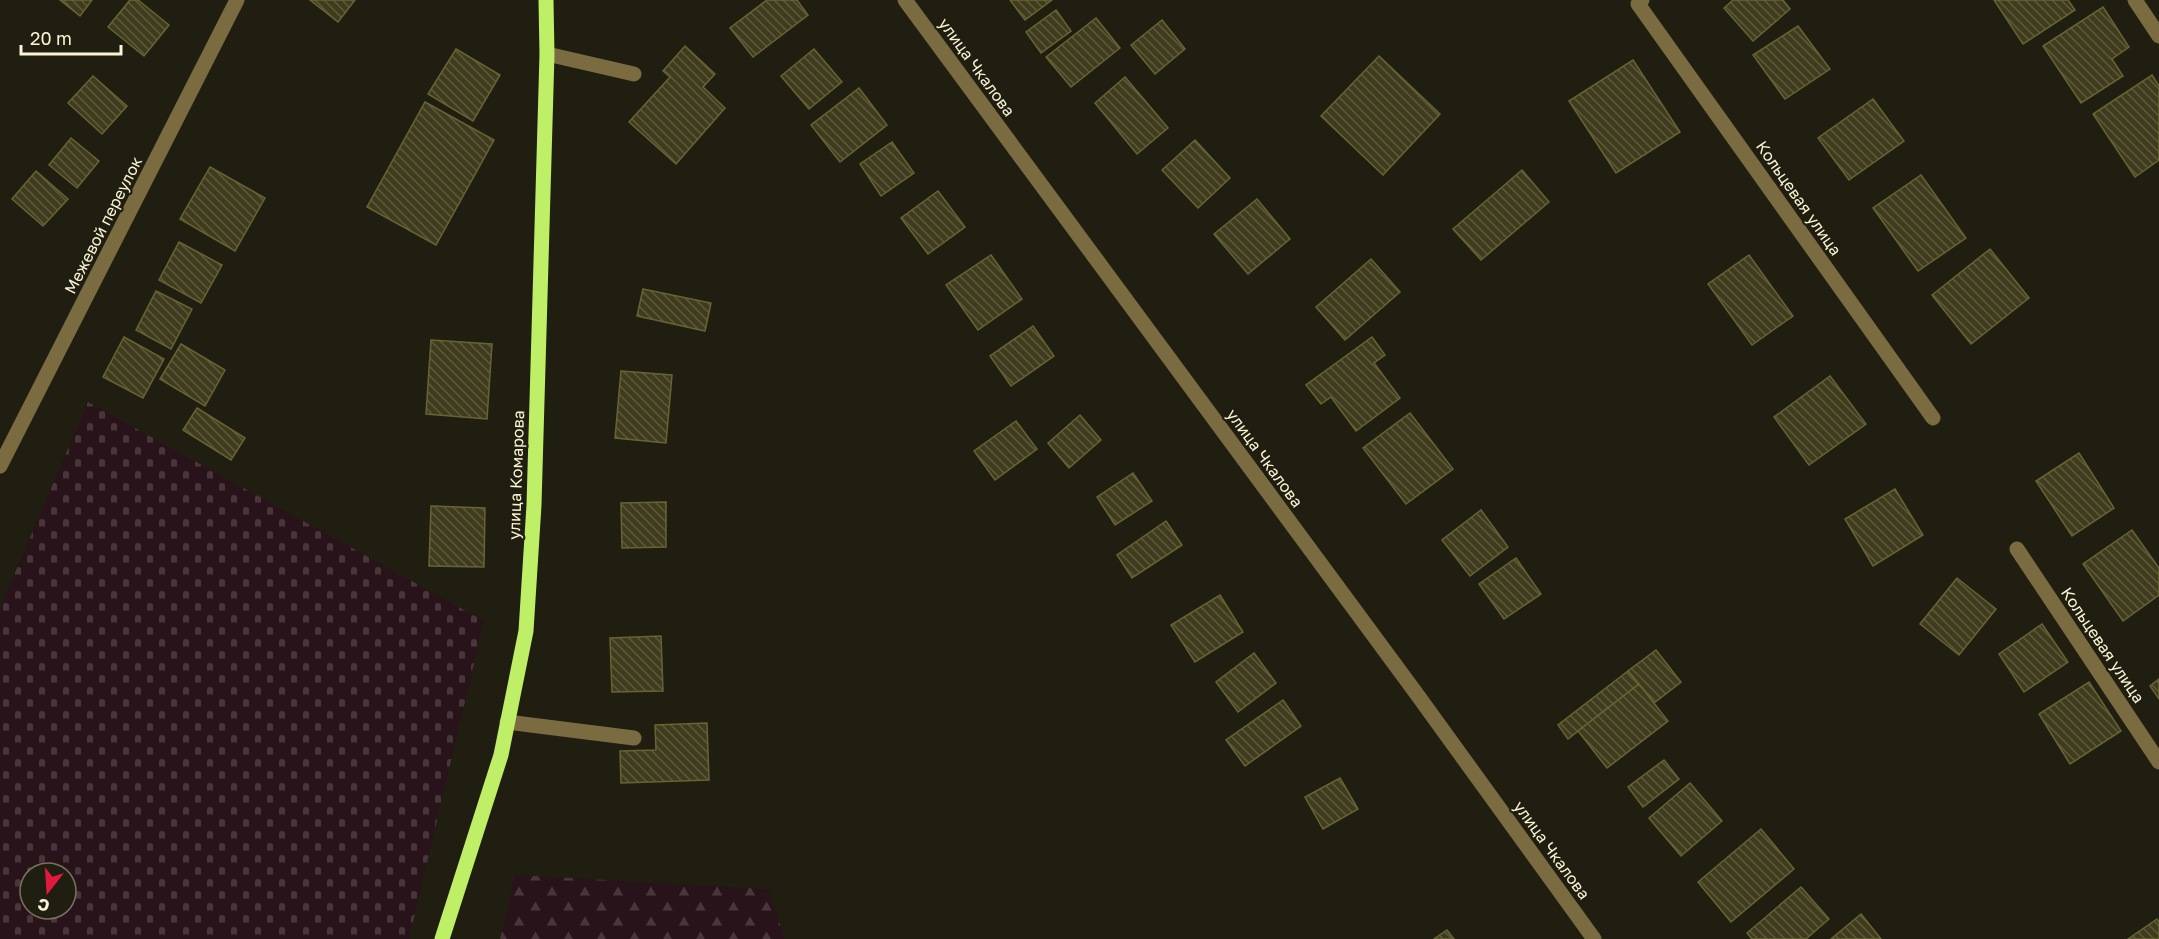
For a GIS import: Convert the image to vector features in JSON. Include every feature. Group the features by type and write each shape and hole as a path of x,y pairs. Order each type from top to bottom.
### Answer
{"main road":[{"name":"улица Комарова","path":"442,939 501,755 526,631 532,528 547,54 546,0"}],"street":[{"name":"Межевой переулок","path":"0,466 237,0"},
{"name":"улица Чкалова","path":"905,0 1416,693 1594,939"},
{"name":"Кольцевая улица","path":"1642,0 1638,4 1933,418"},
{"path":"2135,0 2159,36"},
{"path":"547,54 634,74"},
{"name":"Кольцевая улица","path":"2017,549 2159,762"},
{"path":"507,722 634,738"}],"green space":[{"path":"88,402 484,621 409,939 0,939 0,608"},
{"path":"515,875 768,889 785,939 500,939"}],"building":[{"path":"60,0 92,0 80,16"},
{"path":"130,0 138,0 169,25 144,56 108,27"},
{"path":"310,0 355,0 338,22"},
{"path":"767,0 797,0 808,15 753,57 730,28"},
{"path":"1010,0 1052,0 1025,20"},
{"path":"1733,0 1783,0 1790,9 1753,41 1724,8"},
{"path":"1994,0 2068,0 2075,10 2023,44"},
{"path":"2103,7 2129,47 2112,59 2123,76 2081,103 2043,46"},
{"path":"1056,10 1071,31 1041,53 1026,32"},
{"path":"1096,18 1120,48 1071,87 1046,57"},
{"path":"1162,20 1185,49 1155,74 1131,45"},
{"path":"1798,26 1830,69 1785,99 1753,55"},
{"path":"685,46 715,74 703,87 725,108 676,164 629,122 670,77 663,71"},
{"path":"456,49 500,75 473,121 428,94"},
{"path":"814,49 842,82 809,109 781,76"},
{"path":"1379,56 1440,114 1383,175 1321,116"},
{"path":"1633,60 1680,132 1616,173 1569,101"},
{"path":"2152,75 2159,86 2159,160 2135,177 2093,114"},
{"path":"93,76 127,106 102,134 68,103"},
{"path":"1125,77 1168,128 1137,154 1095,103"},
{"path":"859,88 887,125 840,162 811,125"},
{"path":"1873,99 1904,141 1849,180 1818,138"},
{"path":"425,102 494,140 436,245 367,207"},
{"path":"71,138 99,161 77,188 49,165"},
{"path":"1195,140 1230,178 1198,208 1162,170"},
{"path":"892,142 914,173 881,196 860,164"},
{"path":"210,167 265,198 235,251 180,219"},
{"path":"1522,170 1549,202 1481,260 1453,229"},
{"path":"36,171 68,199 43,226 12,199"},
{"path":"1921,175 1966,238 1918,271 1873,208"},
{"path":"938,191 965,227 928,254 901,218"},
{"path":"1257,199 1290,239 1248,274 1214,234"},
{"path":"179,242 222,265 201,303 159,280"},
{"path":"1990,249 2029,298 1971,344 1932,295"},
{"path":"991,255 1022,299 978,330 946,285"},
{"path":"1749,255 1793,316 1752,345 1708,284"},
{"path":"1371,259 1400,292 1345,340 1316,307"},
{"path":"643,289 711,303 705,331 637,316"},
{"path":"156,291 192,309 171,349 136,330"},
{"path":"1033,326 1054,356 1011,386 990,356"},
{"path":"124,337 164,359 143,398 103,377"},
{"path":"1372,337 1385,355 1374,363 1400,398 1356,431 1331,397 1321,404 1306,385"},
{"path":"431,340 492,344 487,419 426,414"},
{"path":"181,344 225,370 205,406 160,379"},
{"path":"621,371 672,375 666,443 615,438"},
{"path":"1830,376 1866,424 1809,465 1774,417"},
{"path":"197,408 245,438 231,460 183,430"},
{"path":"1410,413 1453,469 1406,504 1363,448"},
{"path":"1080,415 1101,440 1069,468 1048,443"},
{"path":"1016,421 1037,449 995,480 974,451"},
{"path":"2079,453 2114,508 2072,536 2036,481"},
{"path":"1133,473 1152,501 1115,525 1097,497"},
{"path":"1895,489 1923,535 1873,566 1845,519"},
{"path":"666,502 666,547 622,548 621,503"},
{"path":"431,506 485,508 484,567 429,566"},
{"path":"1481,510 1508,547 1470,576 1442,540"},
{"path":"1166,521 1182,545 1132,578 1117,555"},
{"path":"2132,530 2159,568 2159,595 2123,621 2083,564"},
{"path":"1516,558 1541,594 1504,619 1479,584"},
{"path":"1957,578 1996,609 1959,655 1920,624"},
{"path":"1220,595 1243,632 1195,662 1171,625"},
{"path":"2042,624 2068,662 2024,692 1999,654"},
{"path":"661,636 663,691 612,692 610,638"},
{"path":"1656,650 1681,682 1654,703 1628,671"},
{"path":"1254,653 1276,683 1238,712 1216,682"},
{"path":"1628,671 1639,684 1568,739 1558,725"},
{"path":"2159,679 2159,699 2150,686"},
{"path":"2089,682 2121,731 2070,764 2039,714"},
{"path":"1639,684 1668,721 1607,768 1578,731"},
{"path":"1283,700 1301,726 1245,766 1226,740"},
{"path":"707,723 709,780 621,783 620,751 656,750 655,725"},
{"path":"1664,760 1679,779 1643,807 1628,787"},
{"path":"1340,778 1358,809 1323,829 1305,797"},
{"path":"1690,783 1722,821 1681,856 1649,818"},
{"path":"1761,829 1794,869 1731,922 1698,882"},
{"path":"1801,887 1829,919 1806,939 1752,939 1747,933"},
{"path":"1861,914 1881,939 1831,939"},
{"path":"2157,919 2159,939 2128,939"},
{"path":"1447,930 1454,939 1434,939"}]}
